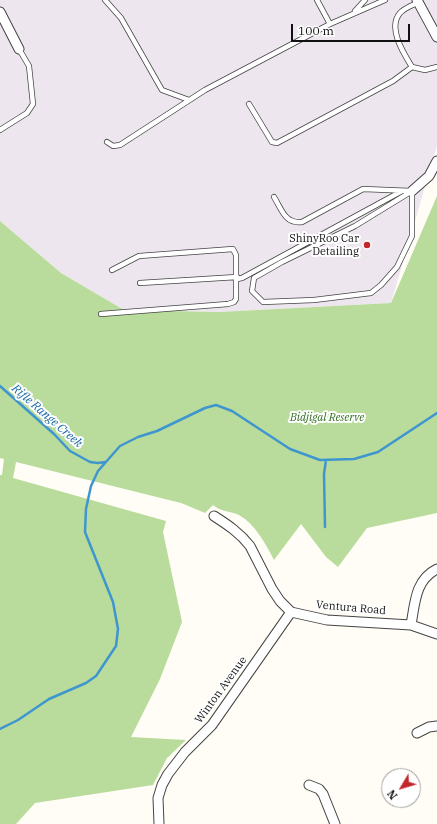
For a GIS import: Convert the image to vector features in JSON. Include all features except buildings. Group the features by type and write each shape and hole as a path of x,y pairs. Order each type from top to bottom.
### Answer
{"street":[{"path":"418,1 437,36"},
{"path":"0,12 19,49"},
{"path":"412,191 429,176 437,161"},
{"path":"214,516 235,529 250,546 272,589 280,601 291,612"},
{"path":"411,624 419,586 427,576 437,569"},
{"name":"Ventura Road","path":"291,612 326,620 411,624 437,634"},
{"name":"Winton Avenue","path":"159,824 158,798 162,785 168,774 182,756 212,725 291,612"},
{"path":"417,733 429,727 437,726"},
{"path":"309,785 319,789 323,794 335,824"}],"lane":[{"path":"105,0 121,18 162,90 189,100"},
{"path":"317,0 330,24"},
{"path":"354,12 365,0"},
{"path":"107,142 113,146 120,145 204,90 354,12 385,0"},
{"path":"418,1 400,12 396,20 395,28 398,43 412,67 425,70 437,67"},
{"path":"0,130 27,113 33,104 29,66 19,49"},
{"path":"249,104 272,142 277,143 393,82 412,67"},
{"path":"274,197 287,218 294,223 302,222 363,189 412,191"},
{"path":"140,283 242,278 402,191"},
{"path":"412,191 412,236 397,267 381,285 371,293 314,300 263,302 252,291 254,278 282,262 354,226 412,191"},
{"path":"101,314 230,303 234,302 236,299 236,255 233,249 139,256 112,270"}],"shaded area":[{"path":"0,0 437,0 437,146 391,303 219,312 124,310 61,273 0,221"}],"green space":[{"name":"Bidjigal Reserve","path":"437,196 437,513 367,528 338,567 326,557 301,524 274,560 260,535 245,519 239,515 219,509 213,505 205,513 181,503 16,462 13,478 166,521 163,532 182,622 160,679 131,737 186,740 167,758 153,785 35,803 16,824 0,824 0,475 2,475 4,459 0,458 0,221 61,273 124,310 219,312 391,303"}],"waterway":[{"name":"Rifle Range Creek","path":"0,386 54,434 70,451 90,462 105,462"},
{"path":"0,729 18,720 49,699 86,683 96,676 116,646 118,629 113,602 85,532 86,509 91,486 98,471 120,446 138,437 157,431 205,408 216,405 232,411 290,449 320,460 354,459 378,452 437,413"},
{"path":"325,527 324,474 326,460"}],"place":[{"name":"ShinyRoo Car Detailing","path":"367,245"}]}
